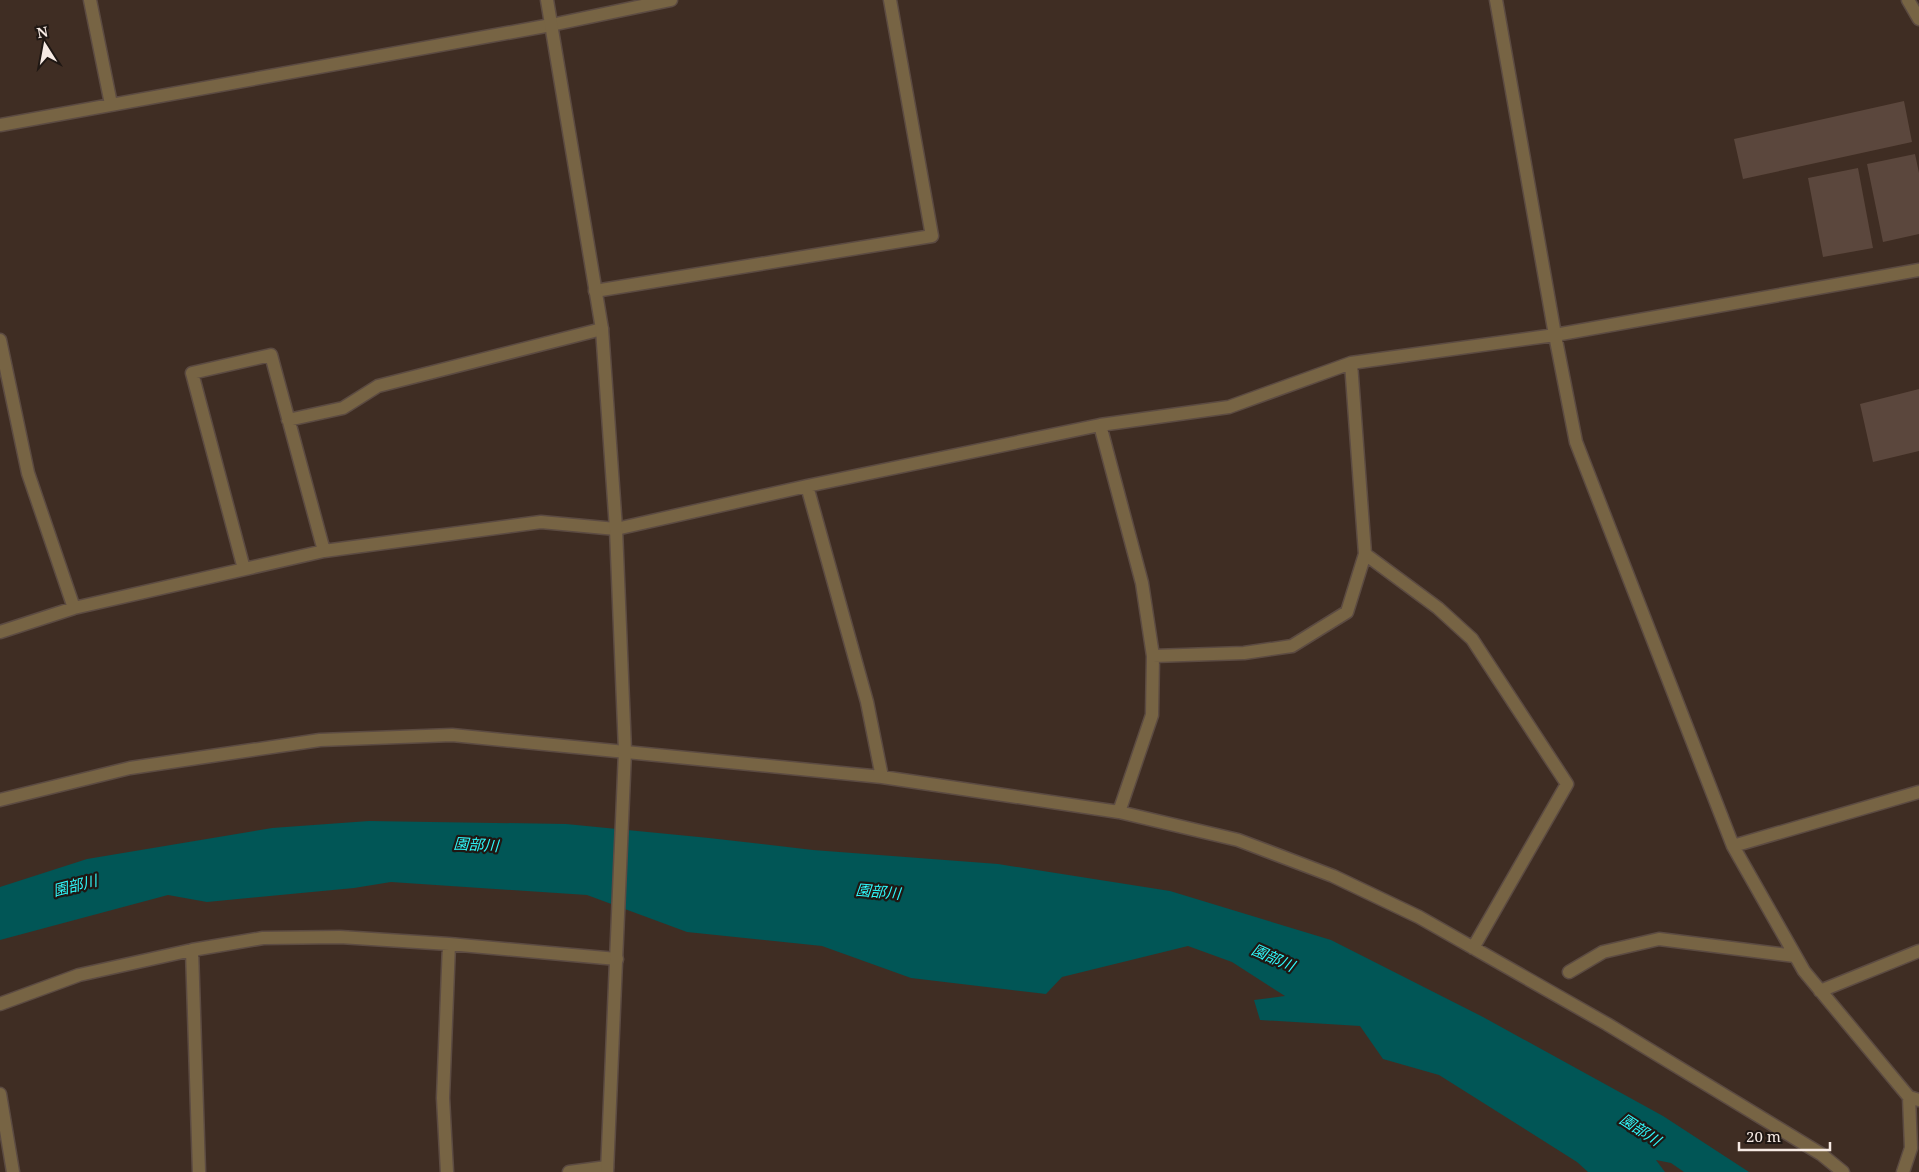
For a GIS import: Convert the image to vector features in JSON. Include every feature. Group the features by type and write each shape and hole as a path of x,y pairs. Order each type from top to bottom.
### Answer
{"street":[{"path":"90,0 111,104"},
{"path":"546,0 594,291 602,329 616,529 625,751 607,1170 569,1172"},
{"path":"0,124 551,25 671,0"},
{"path":"594,291 932,236 890,0"},
{"path":"1496,0 1555,335 1576,442 1732,846 1804,971 1914,1099 1912,1148 1903,1172"},
{"path":"1908,0 1919,19"},
{"path":"0,632 74,608 324,551 542,522 616,529 807,486 1100,425 1229,407 1351,363 1555,335 1919,270"},
{"path":"288,420 343,408 378,386 602,329"},
{"path":"0,340 28,473 74,608"},
{"path":"244,569 192,373 271,355 324,551"},
{"path":"1153,656 1244,653 1292,646 1347,612 1366,554 1351,363"},
{"path":"1100,425 1142,583 1153,656 1152,715 1119,812"},
{"path":"807,486 867,702 882,777"},
{"path":"1366,554 1438,608 1472,640 1567,784 1473,948"},
{"path":"0,800 130,768 320,740 452,735 882,777 1119,812 1238,840 1324,873 1419,917 1616,1030 1820,1154 1843,1172"},
{"path":"1732,846 1919,792"},
{"path":"0,1004 79,976 192,950 263,938 340,937 449,944 617,959"},
{"path":"1569,972 1603,952 1659,939 1795,956"},
{"path":"447,1172 443,1098 449,944"},
{"path":"192,950 199,1172"},
{"path":"1820,991 1919,951"},
{"path":"0,1094 13,1172"}],"water":[{"name":"園部川","path":"369,821 566,824 813,850 998,864 1170,891 1331,940 1483,1017 1663,1116 1749,1172 1684,1172 1671,1163 1656,1160 1665,1172 1588,1172 1577,1162 1439,1075 1383,1059 1360,1026 1260,1020 1254,1000 1285,996 1232,962 1188,946 1062,977 1046,994 911,978 822,946 687,932 587,895 391,882 354,888 207,902 168,895 0,940 0,887 87,859 272,828"}],"building":[{"path":"1904,101 1912,142 1743,179 1734,139"},
{"path":"1915,154 1919,173 1919,234 1883,242 1867,164"},
{"path":"1858,168 1873,248 1823,257 1808,178"},
{"path":"1919,389 1919,451 1873,462 1860,404"}]}
